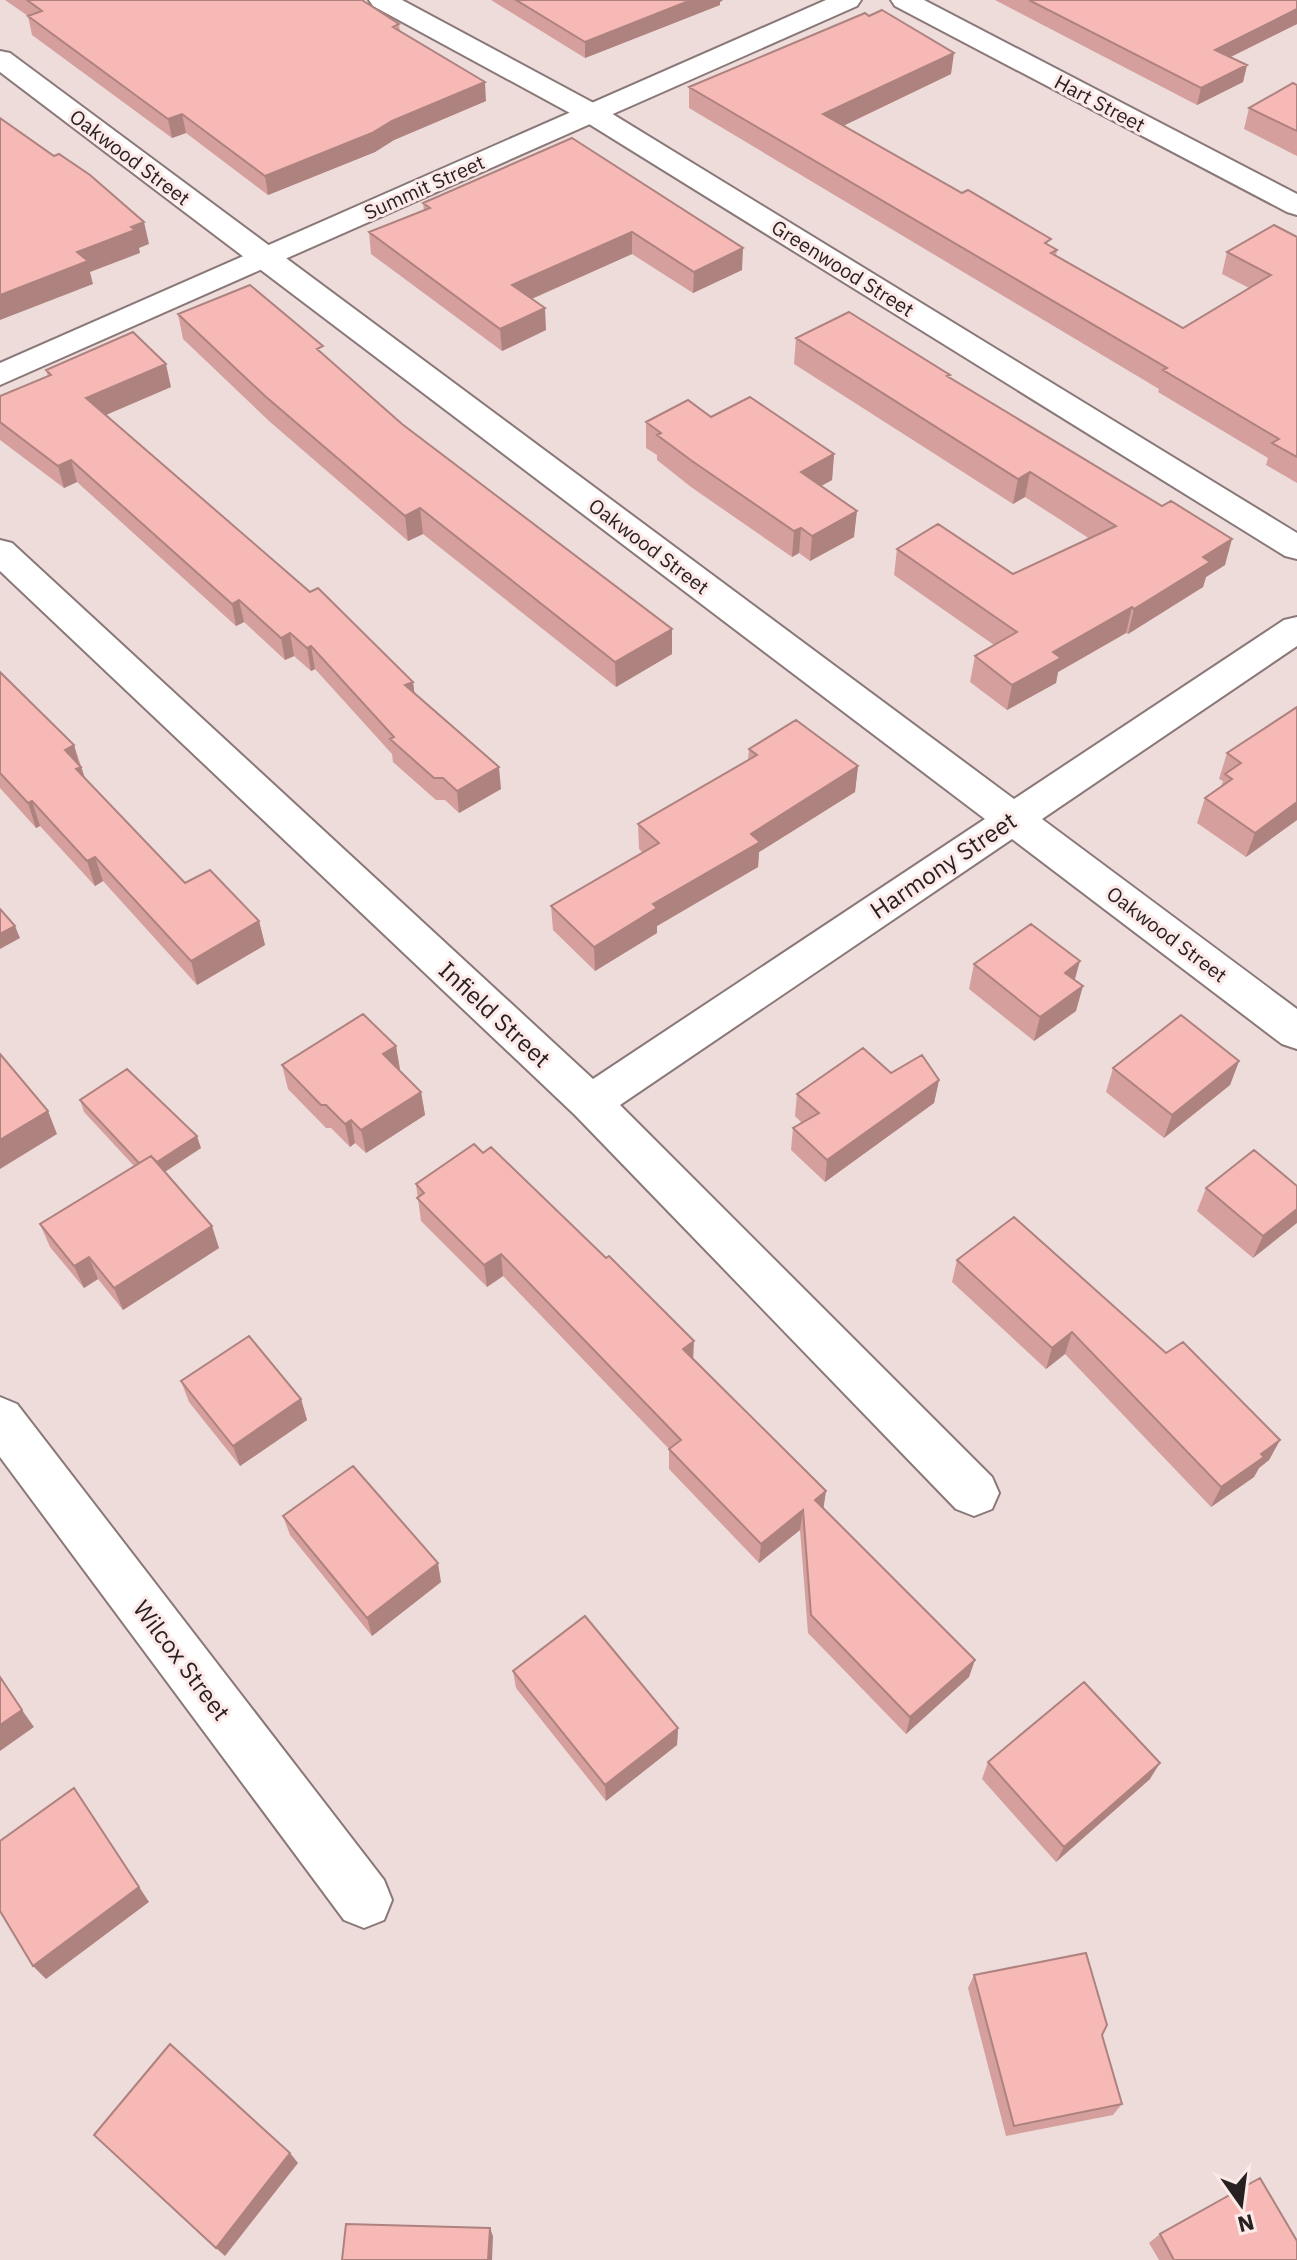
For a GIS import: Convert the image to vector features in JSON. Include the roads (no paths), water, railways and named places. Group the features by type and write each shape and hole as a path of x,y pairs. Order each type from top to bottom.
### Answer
{"street":[{"name":"Greenwood Street","path":"382,0 591,113 1297,548"},
{"name":"Summit Street","path":"0,375 848,0"},
{"name":"Hart Street","path":"904,0 1297,206"},
{"name":"Oakwood Street","path":"0,59 1297,1032"},
{"name":"Infield Street","path":"0,551 590,1103 974,1493"},
{"name":"Harmony Street","path":"590,1103 1297,629"},
{"name":"Wilcox Street","path":"0,1419 364,1900"}]}
